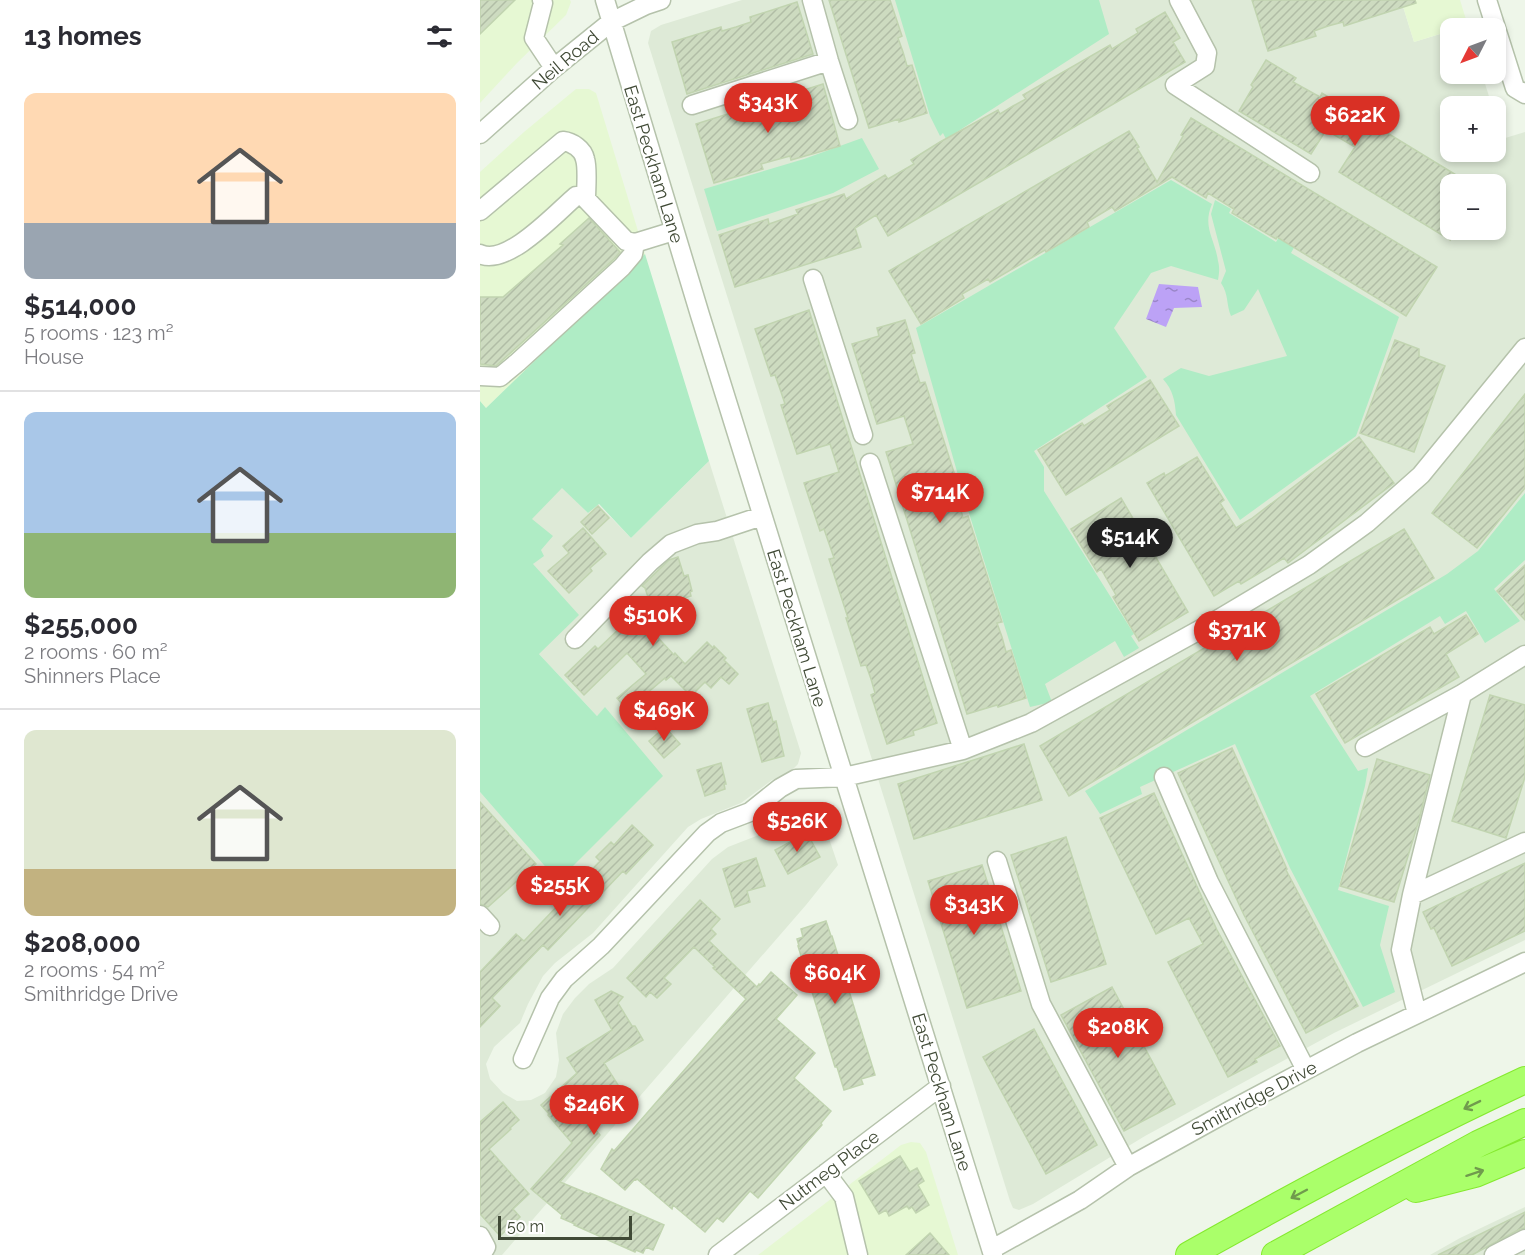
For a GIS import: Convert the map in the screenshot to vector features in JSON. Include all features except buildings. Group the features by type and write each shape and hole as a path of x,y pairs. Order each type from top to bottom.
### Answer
{"highway":[{"path":"1189,1255 1384,1149 1525,1080"},
{"path":"1275,1255 1478,1144 1525,1122"},
{"path":"1378,1199 1475,1174 1525,1153"}],"street":[{"path":"542,0 534,38 554,68"},
{"name":"East Peckham Lane","path":"604,0 762,516 992,1252"},
{"name":"Neil Road","path":"480,134 554,68 611,22 660,0"},
{"path":"812,0 848,120"},
{"path":"1179,0 1207,53 1205,66 1175,85 1310,173"},
{"path":"1487,0 1515,88 1525,94"},
{"path":"692,105 829,61"},
{"path":"480,211 563,141 576,146 585,158 586,199"},
{"path":"480,254 495,256 519,246 576,196 583,196 626,240 635,243 674,231"},
{"path":"480,376 500,377 518,362 622,267 633,254 635,243"},
{"path":"813,279 863,435"},
{"path":"523,1059 550,998 564,979 601,946 707,833 721,823 750,812 795,779 844,777 963,750 1031,723 1163,651 1309,564 1367,523 1421,475 1525,348"},
{"path":"870,462 963,750"},
{"path":"575,639 650,562 671,544 697,534 717,531 762,516"},
{"path":"1365,747 1462,694 1525,656"},
{"path":"1417,1014 1401,950 1412,895 1462,694"},
{"path":"1164,777 1209,882 1306,1070"},
{"path":"1412,895 1525,842"},
{"path":"997,861 1041,1004 1128,1167"},
{"name":"Smithridge Drive","path":"992,1252 1080,1200 1128,1167 1306,1070 1525,962"},
{"name":"Nutmeg Place","path":"718,1255 940,1086"},
{"path":"826,1173 844,1197 858,1255"},
{"path":"480,1236 486,1247 480,1255"},
{"path":"1494,1255 1525,1239"}],"shaded area":[{"path":"480,0 570,0 571,2 566,15 480,103"},
{"path":"742,0 1401,0 1414,42 1440,34 1440,84 1485,84 1489,96 1440,96 1440,162 1506,162 1506,138 1525,132 1525,940 1334,1033 1145,1136 1033,1204 1019,1210 1013,1208 648,43 651,31 661,25"},
{"path":"895,0 1099,0 1109,34 946,139 943,133 940,136 930,116"},
{"path":"1401,0 1460,0 1466,18 1440,18 1440,34 1414,42"},
{"path":"576,89 589,89 596,93 645,254 486,408 480,401 480,172"},
{"path":"862,138 879,169 833,193 717,231 704,189 804,159"},
{"path":"1171,180 1212,204 1208,220 1219,264 1218,280 1171,266 1151,273 1114,328 1147,377 1034,451 1044,467 1044,491 1134,634 1131,636 1139,648 1124,657 1115,641 1045,684 1052,702 1030,707 968,510 916,328"},
{"path":"1307,190 1321,199 1291,253 1399,317 1356,436 1240,520 1176,415 1173,396 1163,379 1181,368 1209,376 1287,356 1258,289 1244,310 1231,316 1221,283 1226,271 1211,214 1215,200 1231,209 1229,213 1276,242"},
{"path":"645,254 709,461 631,538 599,504 588,513 562,488 532,519 553,536 541,550 544,556 533,564 579,615 539,654 597,716 605,707 663,776 558,881 480,792 480,401 486,408"},
{"path":"709,461 801,753 798,764 791,771 772,780 741,803 701,819 688,827 593,933 555,963 543,976 520,1023 494,1047 486,1064 490,1079 503,1093 517,1101 531,1100 545,1093 556,1077 559,1060 556,1033 563,1014 589,984 613,968 712,859 728,847 764,833 802,803 811,802 819,809 838,865 806,905 502,1255 480,1255 480,792 559,880 605,708 597,716 538,653 533,564 541,550 531,519 562,487 588,513 598,504 631,538"},
{"path":"1525,493 1525,560 1494,589 1520,621 1485,643 1466,611 1445,624 1440,616 1310,696 1358,771 1368,768 1338,890 1389,906 1380,945 1395,992 1363,1007 1290,868 1235,744 1140,787 1142,794 1100,814 1085,791 1447,574 1478,551"},
{"path":"911,1142 920,1143 926,1152 958,1255 758,1255 901,1145"},
{"path":"1525,1207 1525,1255 1430,1255 1460,1238"}],"water":[{"path":"1159,284 1198,287 1202,307 1174,308 1166,327 1146,319"}]}
